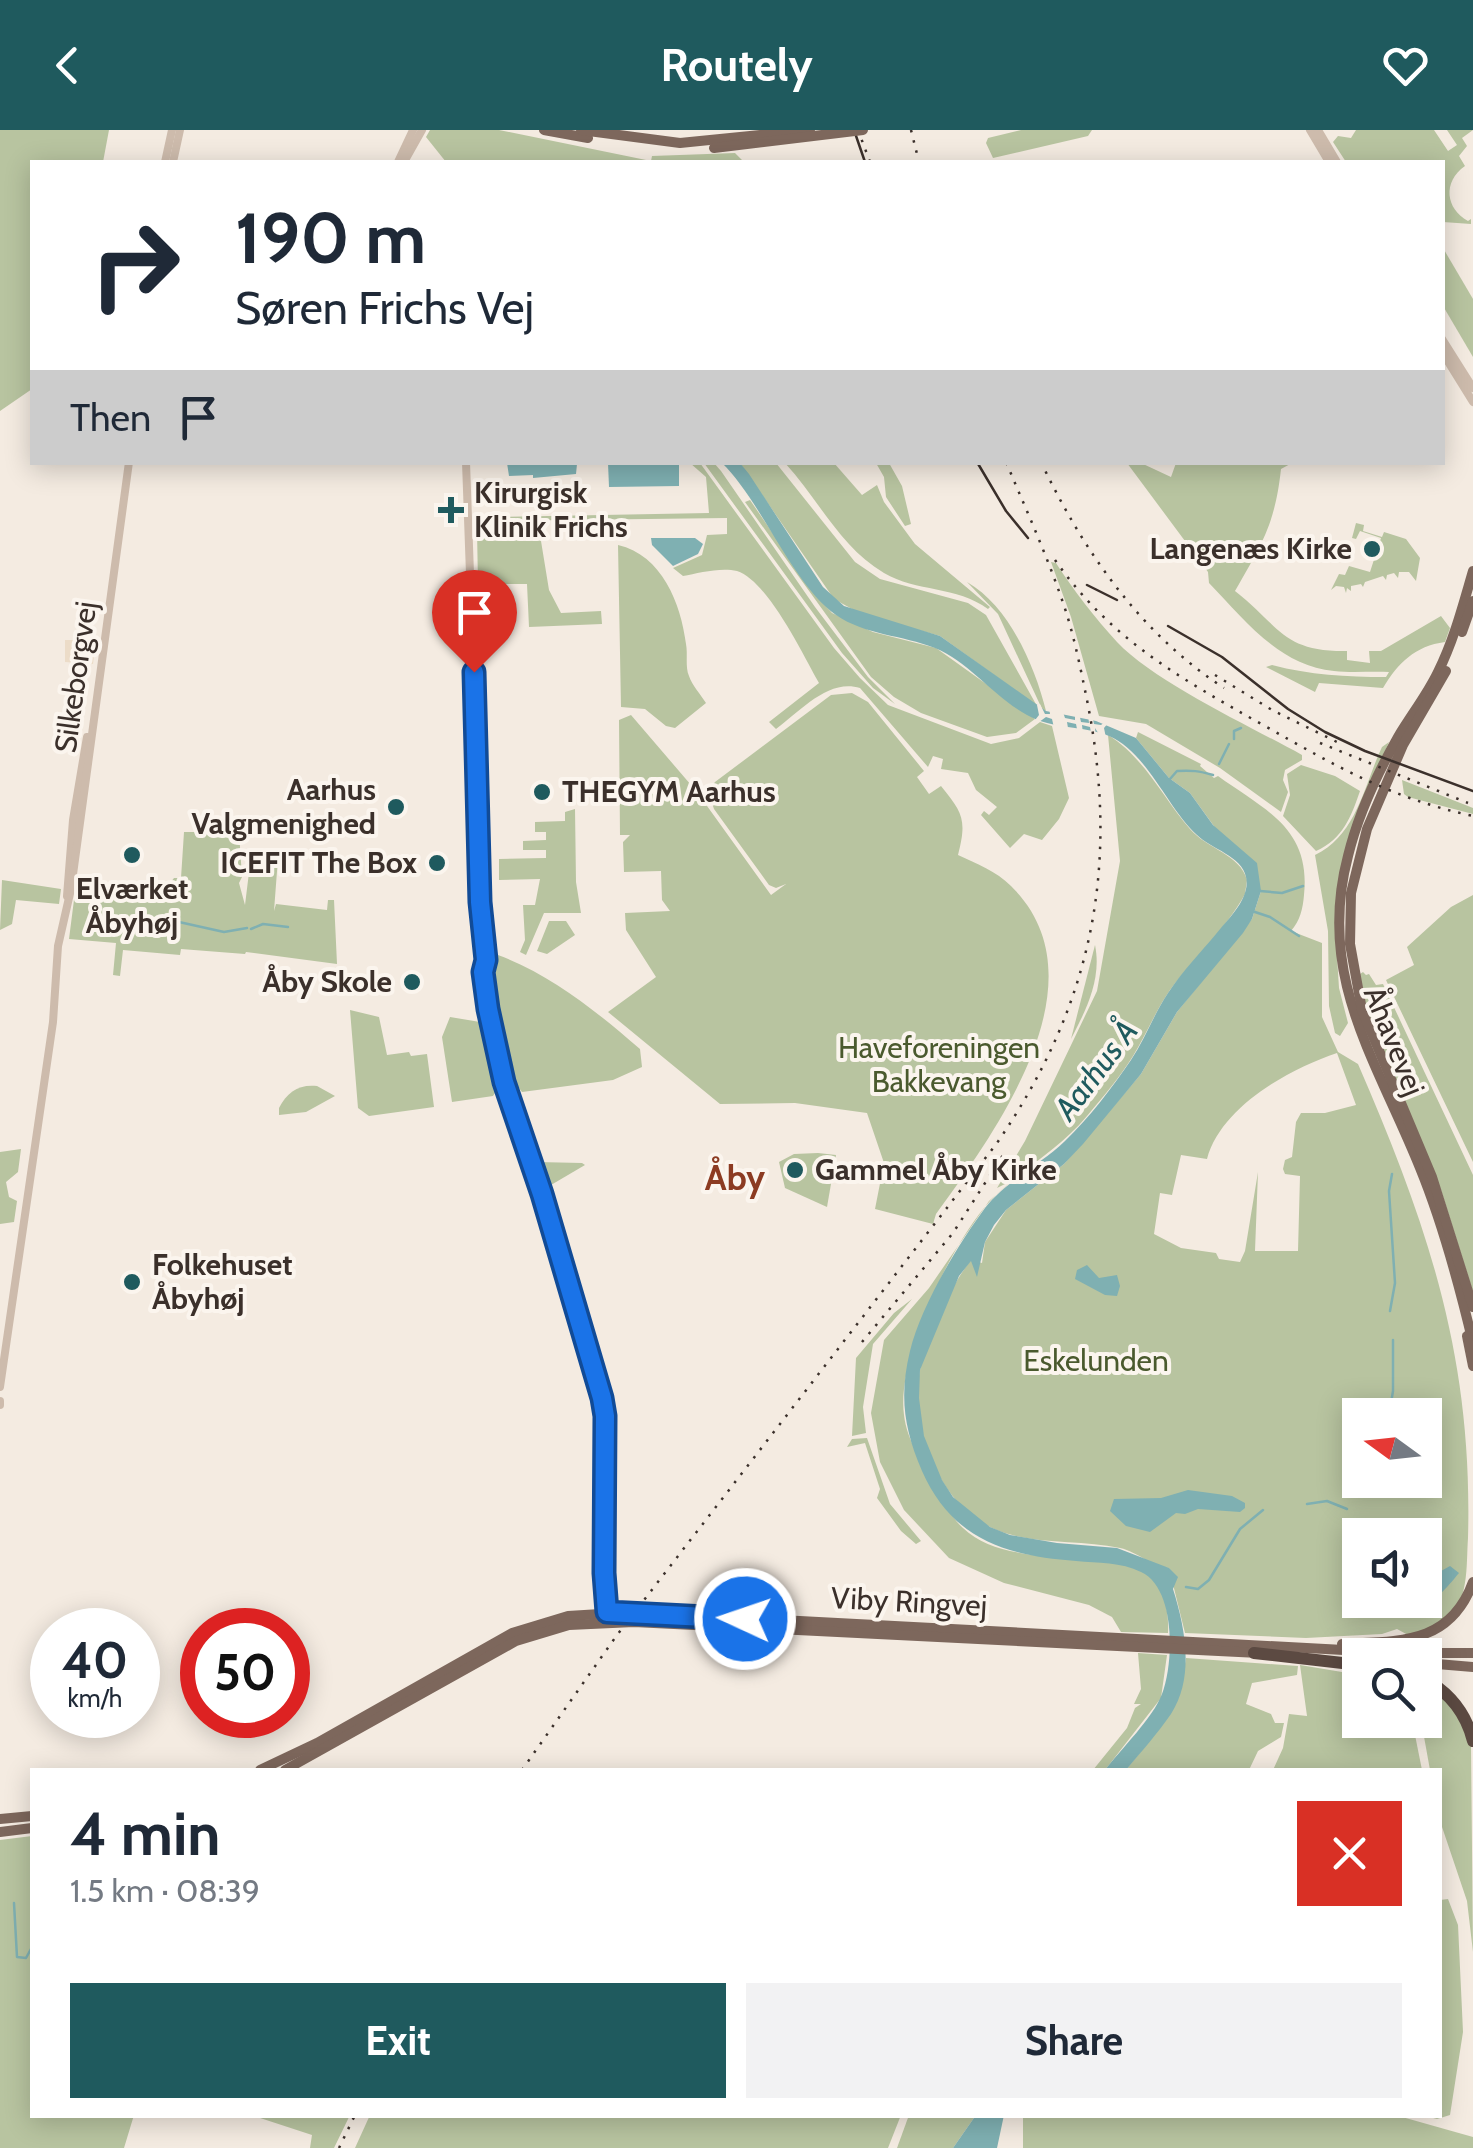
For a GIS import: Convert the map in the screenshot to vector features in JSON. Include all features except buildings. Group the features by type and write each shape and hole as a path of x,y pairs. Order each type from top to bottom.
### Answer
{"highway":[{"path":"1254,1653 1342,1660"},
{"path":"1442,1693 1457,1705 1473,1740"}],"main road":[{"path":"544,130 642,147 714,145 863,130"},
{"path":"581,130 714,145 810,130"},
{"path":"1362,1030 1344,944 1347,905 1388,776 1438,688 1470,597 1473,571"},
{"name":"Åhavevej","path":"1470,597 1438,673 1396,742 1363,811 1347,858 1339,945 1345,988 1421,1170 1473,1343"},
{"name":"Åhavevej","path":"1362,1030 1412,1129 1448,1220 1473,1307"},
{"path":"1460,1291 1473,1366"},
{"path":"1418,1638 1452,1618 1473,1582"},
{"name":"Viby Ringvej","path":"289,1768 502,1648 555,1628 606,1615"},
{"name":"Viby Ringvej","path":"264,1768 512,1633 554,1619 606,1615 1166,1644 1254,1653"},
{"name":"Viby Ringvej","path":"1187,1646 1342,1647"},
{"name":"Viby Ringvej","path":"1442,1655 1473,1660"},
{"name":"Viby Ringvej","path":"1442,1661 1473,1660"},
{"path":"0,1819 30,1816"},
{"path":"0,1832 30,1828"}],"street":[{"path":"165,160 172,130"},
{"path":"173,160 180,130"},
{"path":"403,160 413,130"},
{"path":"404,160 422,130"},
{"path":"1310,130 1328,160"},
{"path":"1318,130 1336,160"},
{"path":"1445,345 1473,388"},
{"path":"1445,357 1473,402"},
{"name":"Silkeborgvej","path":"0,1387 7,1312 12,1303 23,1222 20,1216 48,1041 46,1031 51,1017 126,465"},
{"path":"466,465 486,960 483,972 494,1043 531,1166 532,1184 590,1359 603,1436 606,1615"}],"green space":[{"path":"0,130 109,130 103,160 30,160 30,390 0,411"},
{"path":"430,130 499,130 646,160 444,160 426,137"},
{"path":"1021,130 1092,130 1088,136 993,158 986,143 988,138"},
{"path":"1356,130 1434,130 1448,151 1457,145 1447,130 1473,130 1462,138 1467,146 1459,156 1465,166 1450,187 1451,203 1461,216 1471,219 1471,224 1445,222 1445,160 1345,160 1333,142 1338,136 1351,138"},
{"path":"735,153 742,160 651,160 652,156"},
{"path":"1445,251 1473,299 1473,357 1445,309"},
{"path":"692,465 701,465 834,648 888,705 991,744 1019,738 1040,722 1052,726 1069,798 1042,840 1024,834 1010,848 981,815 984,811 989,815 997,807 976,790 968,773 941,769 943,759 933,756 928,767 860,688 848,686 826,692 776,729 769,722 819,683 784,620 761,589 737,571 683,576 673,568 702,555 707,535 727,534 727,518 493,521 494,517 709,513 706,477"},
{"path":"705,465 716,465 721,471 815,607 868,677 895,704 873,688 842,653"},
{"path":"741,465 778,465 855,562 880,579 968,603 986,615 1037,706 940,636 861,614 834,599"},
{"path":"787,465 836,465 862,495 877,485 884,502 915,544 990,607 884,573 842,537"},
{"path":"877,465 890,465 902,486 911,524 905,526 886,497 884,477"},
{"path":"1128,465 1145,465 1171,477 1175,465 1288,465 1281,469 1266,533 1235,591 1295,642 1347,651 1347,660 1370,663 1369,651 1381,651 1441,616 1450,628 1445,642 1408,657 1383,688 1319,683 1315,692 1266,667 1357,677 1386,677 1389,672 1341,672 1296,660 1250,626 1209,583 1208,572"},
{"path":"750,500 813,592 832,613 873,632 936,648 1035,719 1016,733 987,737 921,713 894,697 871,677 745,502"},
{"path":"1356,523 1364,525 1363,531 1406,539 1420,558 1416,581 1409,572 1399,572 1398,578 1394,573 1387,575 1386,580 1383,576 1365,582 1363,587 1351,586 1346,593 1344,587 1331,590 1339,574 1345,575 1349,566 1370,572 1381,538 1360,531 1356,539 1352,538"},
{"path":"477,530 524,534 541,541 549,590 561,613 601,611 602,624 529,627 527,584 478,584"},
{"path":"618,545 633,550 658,570 679,613 688,672 706,703 675,728 666,726 645,709 621,707"},
{"path":"1051,562 1056,563 1101,623 1134,657 1179,688 1302,755 1302,760 1285,770 1283,780 1288,792 1281,812 1220,768 1146,724 1099,716"},
{"path":"967,582 1008,621 1035,675 1046,711 998,614"},
{"name":"Haveforeningen Bakkevang","path":"852,693 868,702 924,771 917,777 929,794 941,786 954,803 962,825 958,855 1011,886 1038,924 1048,965 1045,1009 1032,1054 987,1141 933,1224 875,1209 884,1163 867,1113 795,1103 720,1104 608,1012 656,977 626,930 625,913 670,911 662,900 661,871 624,872 623,842 630,835 620,835 619,720 631,715 697,792 771,895 786,884 776,888 769,885 714,809 708,791 831,695"},
{"name":"Eskelunden","path":"1138,732 1201,764 1214,778 1218,776 1268,811 1292,837 1304,872 1304,900 1291,931 1322,943 1322,1017 1338,1052 1358,1064 1425,1239 1454,1352 1468,1473 1468,1538 1462,1594 1452,1614 1432,1628 1408,1635 1397,1629 1382,1634 1306,1638 1185,1633 1169,1568 1120,1548 1039,1540 992,1528 957,1501 932,1461 924,1438 919,1415 920,1370 955,1283 971,1260 982,1263 985,1242 1006,1210 1064,1164 1141,1074 1177,1012 1252,919 1261,891 1190,793 1169,778 1136,738","holes":["1337,1053 1356,1105 1325,1113 1301,1113 1296,1122 1292,1157 1285,1160 1283,1169 1285,1174 1300,1176 1298,1251 1255,1251 1258,1172 1240,1262 1219,1259 1216,1253 1181,1248 1154,1234 1160,1193 1172,1195 1181,1155 1207,1159 1226,1123 1259,1092 1298,1069"]},
{"path":"1108,735 1143,767 1197,836 1238,864 1247,880 1245,894 1170,990 1133,1056 1105,1094 1076,1128 1006,1186 1013,1180 997,1188 1025,1141 1097,991 1120,861"},
{"path":"1389,742 1353,828 1336,941 1339,988 1348,1023 1340,1036 1335,1033 1329,1006 1328,931 1315,855 1341,835 1350,822 1382,747"},
{"path":"1301,765 1335,776 1360,791 1339,834 1316,851 1283,816 1290,795 1287,774"},
{"path":"1402,780 1473,808 1473,814 1408,797"},
{"path":"575,809 576,882 581,913 544,913 526,955 520,952 525,940 523,905 535,905 540,879 499,880 499,859 546,858 546,850 523,850 523,841 546,840 546,832 535,832 535,822 565,821 565,812"},
{"path":"184,832 239,832 239,883 245,905 251,856 278,858 274,911 276,904 327,910 328,900 334,900 337,964 246,952 181,949 180,955 123,950 120,976 113,975 116,943 69,939 75,892 159,898 174,878 181,878"},
{"path":"2,880 61,889 59,904 16,900 12,924 0,930"},
{"path":"1473,895 1473,1162 1386,980 1414,965 1407,947 1451,907"},
{"path":"549,921 566,921 575,935 547,954 537,951"},
{"path":"1095,945 1094,982 1071,1039"},
{"path":"498,955 537,973 590,1008 640,1049 642,1067 613,1080 522,1092 515,1089 492,993 490,961"},
{"path":"1363,972 1376,985 1383,984 1473,1175 1473,1292 1441,1190 1366,1011 1357,976"},
{"path":"350,1010 379,1017 387,1055 427,1054 434,1107 369,1116 358,1108"},
{"path":"450,1017 480,1022 498,1088 493,1096 452,1102 442,1037"},
{"path":"305,1086 317,1086 335,1096 306,1112 279,1115 279,1108 290,1093"},
{"path":"21,1149 18,1172 6,1182 9,1197 17,1201 14,1222 0,1224 0,1152"},
{"path":"794,1154 836,1155 827,1207 785,1188 779,1162"},
{"path":"537,1162 585,1165 551,1185 545,1183"},
{"path":"959,1244 930,1302 909,1364 904,1415 916,1450 963,1528 983,1542 1007,1550 1135,1568 1151,1577 1160,1589 1166,1603 1168,1633 1121,1632 1112,1617 1089,1605 1004,1583 949,1558 904,1510 880,1462 871,1413 884,1340 929,1288"},
{"path":"912,1299 873,1344 863,1407 866,1433 852,1436 856,1358 894,1313"},
{"path":"867,1438 890,1504 921,1541 916,1544 901,1531 877,1498 880,1489 865,1443 847,1447 852,1439"},
{"path":"1138,1653 1167,1655 1161,1698 1107,1768 1095,1768 1127,1728 1135,1708 1141,1704 1134,1704 1141,1689"},
{"path":"1186,1658 1298,1666 1297,1675 1252,1683 1246,1704 1271,1714 1275,1723 1284,1723 1281,1737 1258,1751 1250,1768 1128,1768 1172,1707"},
{"path":"1300,1665 1342,1672 1342,1738 1416,1738 1422,1768 1274,1768 1283,1748 1289,1714 1307,1716"},
{"path":"1442,1698 1458,1712 1471,1744 1473,1952 1467,1901 1442,1827 1442,1768 1430,1768 1424,1738 1442,1738"},
{"path":"30,1836 30,2118 133,2118 124,2148 0,2148 0,1840"},
{"path":"1448,1899 1458,1925 1463,2032 1450,2115 1442,2117 1442,1900"},
{"path":"260,2118 349,2118 334,2148 310,2148 312,2135"},
{"path":"369,2118 900,2118 888,2148 355,2148"},
{"path":"908,2118 974,2118 953,2148 897,2148"},
{"path":"1023,2118 1406,2118 1473,2137 1473,2148 1023,2148"}],"shaded area":[{"path":"65,640 96,640 93,664 65,662"}],"water":[{"path":"507,465 577,465 576,474 509,476"},
{"path":"608,465 679,465 679,486 609,487"},
{"path":"724,465 742,465 823,587 844,606 940,636 1046,711 1096,721 1136,738 1169,778 1190,793 1213,825 1257,863 1261,891 1243,933 1177,1012 1141,1074 1083,1144 1006,1210 994,1225 985,1242 977,1277 971,1261 959,1276 920,1370 924,1436 942,1480 953,1497 990,1527 1010,1535 1057,1543 1117,1548 1169,1568 1178,1577 1173,1589 1186,1652 1183,1684 1171,1714 1128,1768 1107,1768 1152,1713 1166,1681 1169,1627 1161,1593 1152,1581 1133,1569 1027,1554 984,1540 965,1528 934,1494 916,1456 905,1412 907,1367 915,1333 931,1296 974,1223 993,1198 1065,1141 1100,1102 1131,1060 1173,985 1237,908 1245,893 1246,877 1239,864 1186,824 1146,768 1123,744 1099,733 1037,720 1015,708 947,654 859,627 836,615 805,584"},
{"path":"651,538 695,538 703,544 698,554 673,566 652,545"},
{"path":"1087,1265 1099,1278 1117,1275 1117,1296 1105,1295 1075,1279 1077,1270"},
{"path":"1188,1490 1232,1496 1245,1503 1245,1508 1240,1512 1198,1509 1176,1513 1150,1532 1126,1526 1110,1511 1114,1499 1161,1498"},
{"path":"1450,1566 1459,1573 1442,1591 1442,1570"},
{"path":"974,2118 1003,2118 997,2148 953,2148"}],"pier":[{"path":"1040,704 1045,714 1050,714 1049,707 1062,709 1065,718 1075,720 1075,712 1079,713 1081,722 1089,723 1088,714 1094,724 1101,725 1107,720 1106,738 1102,739 1095,728 1096,739 1092,738 1090,727 1082,725 1083,734 1078,734 1076,724 1067,722 1069,734 1055,732 1052,719 1046,717 1032,724 1039,715"}],"waterway":[{"path":"1234,739 1234,731 1241,728"},
{"path":"1219,764 1229,744"},
{"path":"1170,779 1177,771 1213,775"},
{"path":"1260,891 1282,893 1303,886"},
{"path":"1252,911 1270,917 1299,936"},
{"path":"135,920 151,928"},
{"path":"179,922 224,932 247,928"},
{"path":"251,929 263,924 288,927"},
{"path":"1390,1311 1395,1283 1389,1191 1392,1174"},
{"path":"1392,1398 1393,1340"},
{"path":"1307,1504 1327,1501 1347,1509"},
{"path":"1186,1587 1198,1589 1209,1580 1240,1529 1263,1510"},
{"path":"14,1903 17,1957 26,1958 30,1951"}],"tram line":[{"path":"854,130 864,160"},
{"path":"979,465 1006,511 1028,538"},
{"path":"1087,585 1117,600"},
{"path":"1168,626 1222,657 1288,709 1325,732 1473,791"}],"railway":[{"path":"858,130 869,160"},
{"path":"911,130 918,160"},
{"path":"523,1768 617,1635 997,1143 1030,1091 1076,985 1090,931 1098,876 1097,761 1069,622 1007,465"},
{"path":"1043,465 1076,528 1117,588 1166,642 1224,688"},
{"path":"1055,560 1099,613 1149,655 1203,691 1364,779 1415,800 1473,816"},
{"path":"1215,675 1272,710 1337,742"},
{"path":"1320,743 1468,803"},
{"path":"862,1342 953,1233 1003,1155"},
{"path":"339,2148 354,2118"}],"place":[{"name":"Kirurgisk Klinik Frichs","path":"451,510"},
{"name":"Langenæs Kirke","path":"1372,549"},
{"name":"THEGYM Aarhus","path":"542,792"},
{"name":"Aarhus Valgmenighed","path":"396,807"},
{"name":"Elværket Åbyhøj","path":"132,855"},
{"name":"ICEFIT The Box","path":"437,863"},
{"name":"Åby Skole","path":"412,982"},
{"name":"Gammel Åby Kirke","path":"795,1170"},
{"name":"Folkehuset Åbyhøj","path":"132,1282"}],"district":[{"name":"Åby","path":"735,1178"}],"route":[{"path":"474,672 480,902 488,1009 504,1082 546,1204 602,1398 607,1612 745,1619"}],"water label":[{"name":"Aarhus Å","path":"1096,1070"}]}
